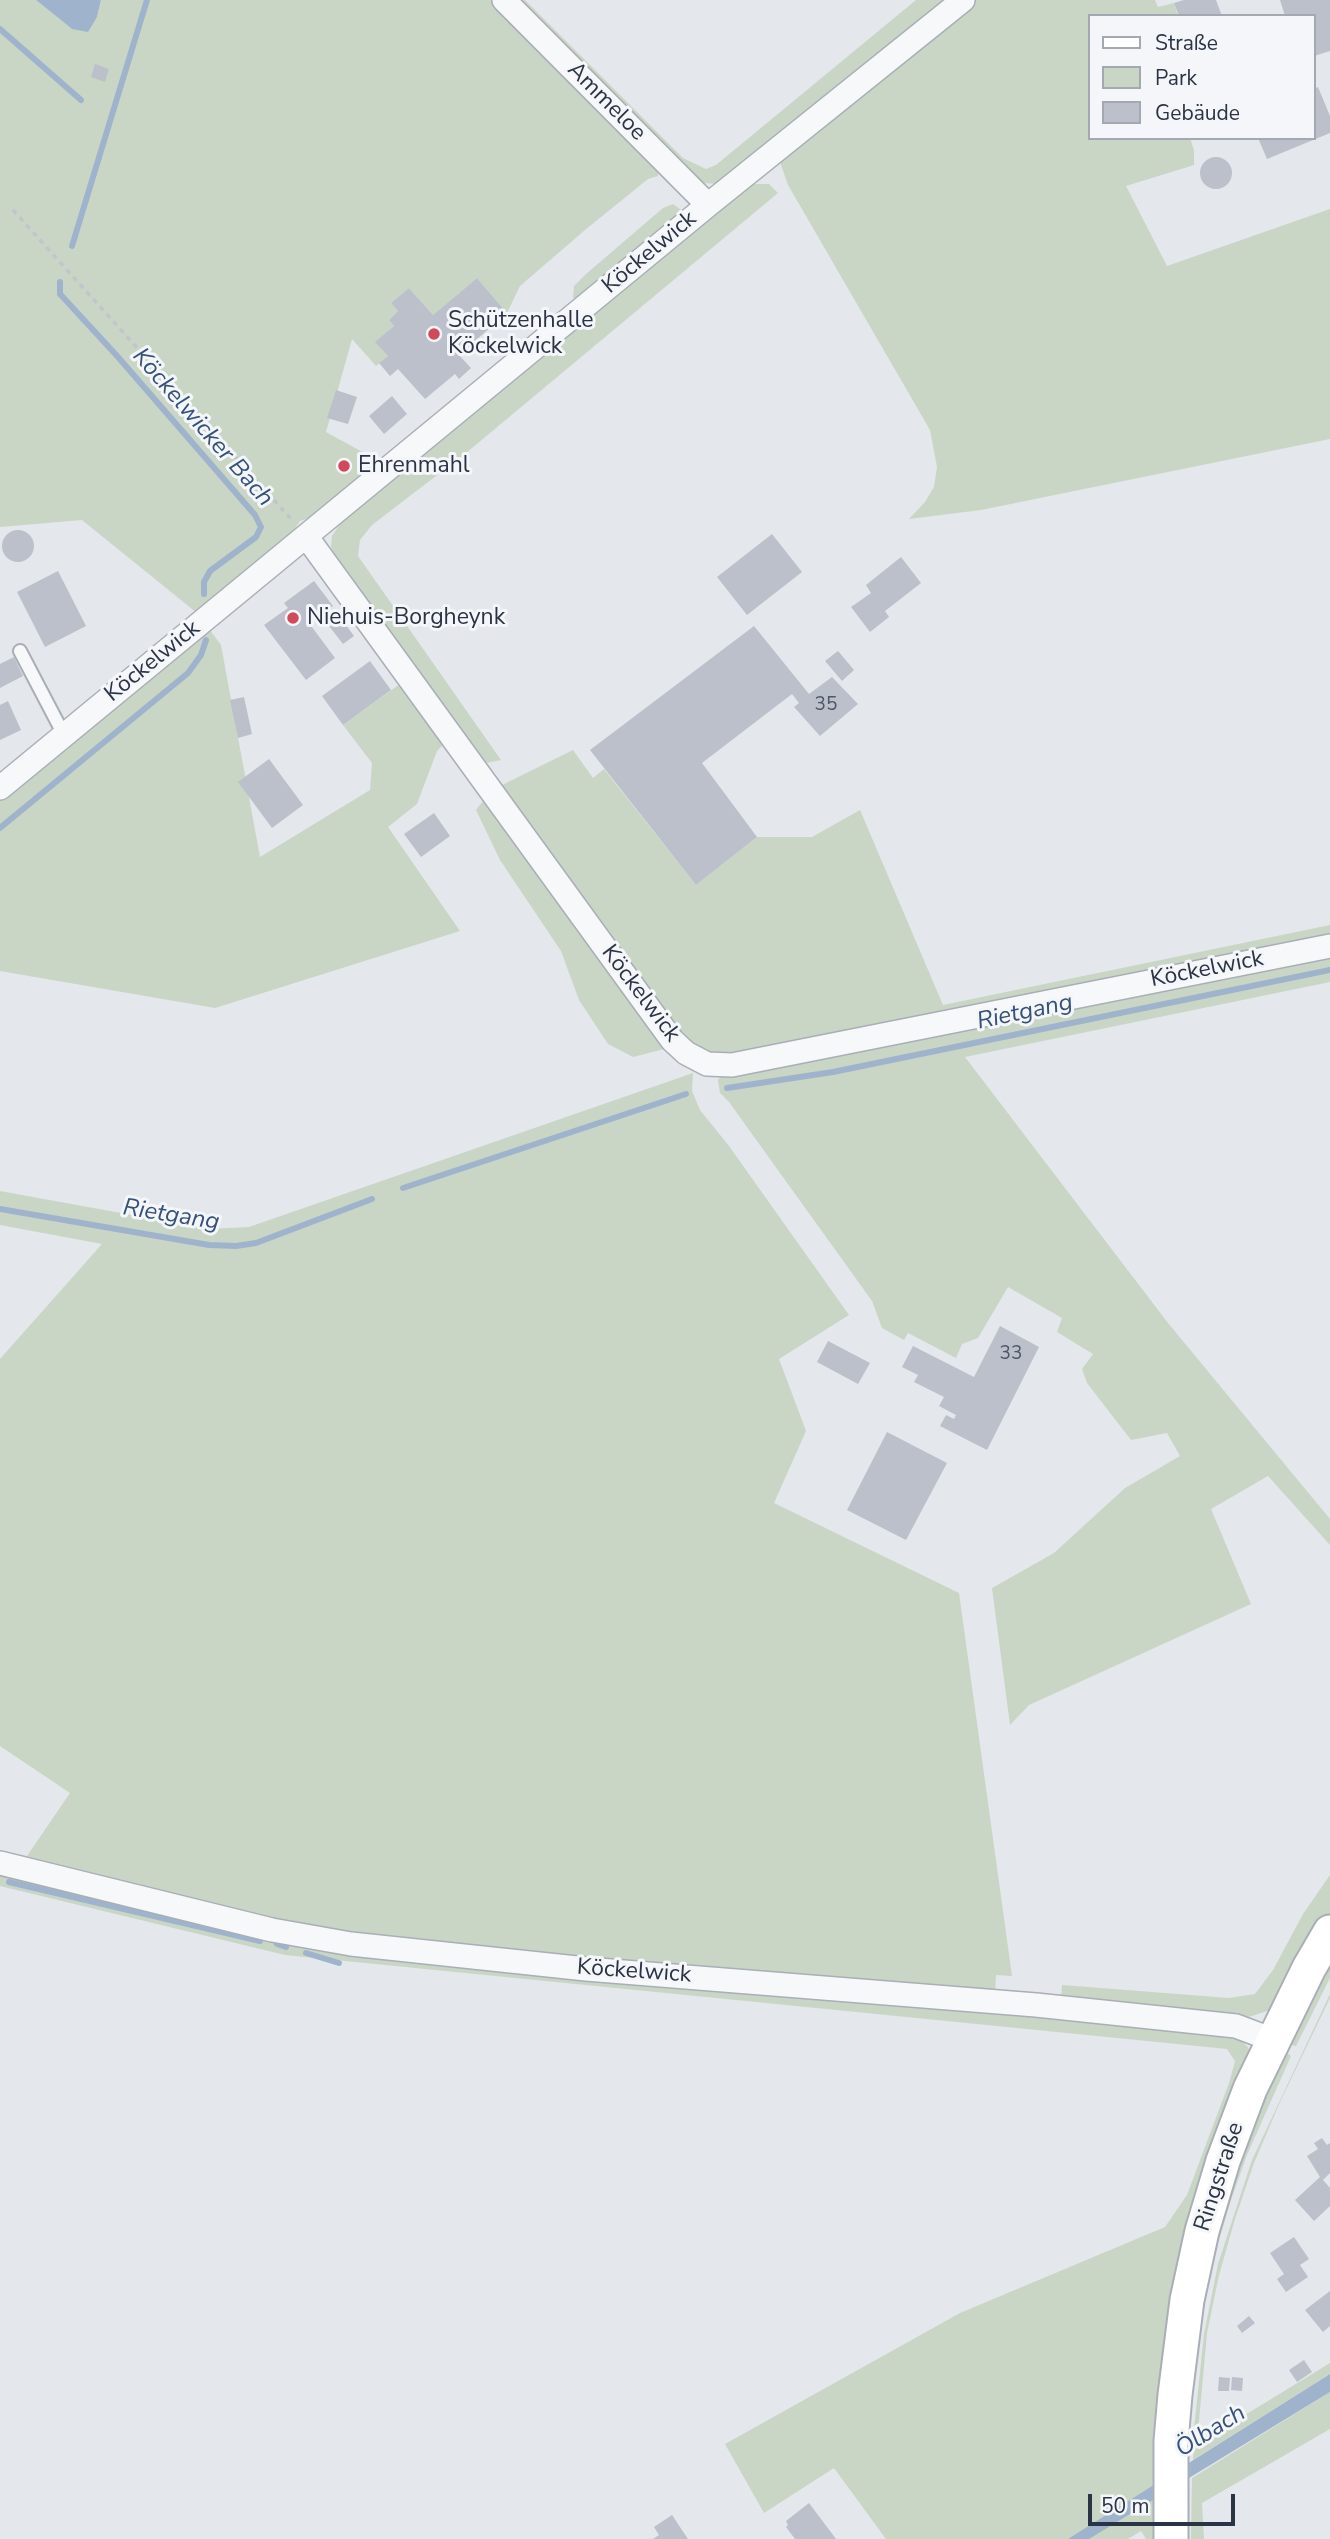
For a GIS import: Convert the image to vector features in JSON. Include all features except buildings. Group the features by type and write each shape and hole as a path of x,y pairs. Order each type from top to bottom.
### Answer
{"main road":[{"name":"Ringstraße","path":"1170,2530 1171,2441 1187,2300 1202,2231 1245,2101 1309,1968 1330,1932"}],"street":[{"name":"Ammeloe","path":"504,0 708,205"},
{"name":"Köckelwick","path":"0,788 708,205 963,0"},
{"name":"Köckelwick","path":"306,536 672,1040 686,1053 707,1064 732,1065 1330,946"},
{"name":"Köckelwick","path":"0,1863 259,1927 351,1944 586,1969 785,1983 1142,2016 1236,2026 1273,2040"}],"lane":[{"path":"20,651 64,735"}],"path":[{"path":"13,210 306,536"}],"green space":[{"path":"0,0 36,0 72,29 97,17 101,0 495,0 658,163 658,176 648,179 520,286 507,313 477,278 433,315 409,288 391,303 398,311 389,320 394,326 376,342 388,356 376,366 352,339 326,432 377,460 381,465 319,515 300,521 289,537 197,613 82,520 0,527"},
{"path":"510,0 525,0 683,158 706,169 716,165 916,0 947,0 718,184 704,183 687,176"},
{"path":"974,0 1155,0 1158,7 1174,3 1177,14 1088,14 1088,140 1191,140 1194,165 1126,186 1167,266 1330,209 1330,439 981,510 909,519 925,502 934,487 937,467 930,430 788,185 780,162 787,152"},
{"path":"755,184 769,184 778,193 466,453 372,525 360,540 358,556 501,760 486,763 475,758 341,570 331,547 332,536 340,524 377,490 739,191"},
{"path":"673,204 684,212 578,301 573,297 574,286 586,274 663,208"},
{"path":"206,625 221,645 260,857 370,790 372,763 343,725 404,681 446,742 437,751 417,804 388,827 460,931 215,1008 0,971 0,795"},
{"path":"573,750 593,778 604,769 696,885 757,837 812,837 860,810 943,1005 1330,925 1330,938 748,1056 709,1058 677,1037 494,789"},
{"path":"487,796 668,1048 633,1057 608,1044 579,1000 561,951 500,860 476,810"},
{"path":"1330,948 1330,982 965,1057 1168,1323 1330,1519 1330,1545 1268,1476 1211,1509 1251,1604 1029,1705 1010,1725 992,1588 1054,1553 1125,1488 1180,1456 1167,1433 1131,1440 1087,1383 1082,1369 1093,1354 1057,1332 1062,1318 1008,1287 978,1338 962,1344 956,1358 908,1333 904,1340 882,1328 872,1301 720,1093 718,1080 724,1072"},
{"path":"693,1073 692,1091 700,1110 729,1146 849,1315 779,1359 806,1431 774,1503 959,1593 1012,1976 996,1975 995,1994 341,1937 0,1860 0,1850 27,1856 70,1793 0,1746 0,1359 102,1244 0,1225 0,1191 209,1229 249,1227"},
{"path":"0,1872 291,1941 1235,2034 1248,2047 1251,2058 1225,2121 1159,2539 1146,2539 1141,2531 1128,2539 886,2539 834,2468 764,2513 725,2444 960,2313 1165,2227 1187,2195 1229,2083 1235,2061 1227,2049 285,1955 0,1886"},
{"path":"1330,1875 1330,1914 1281,2001 1267,2011 1249,2017 1061,2002 1062,1985 1229,1998 1255,1994 1273,1970 1303,1914"},
{"path":"1330,1952 1330,1978 1296,2046 1288,2044"},
{"path":"1330,1994 1254,2163 1235,2219 1219,2275 1207,2333 1198,2432 1201,2442 1330,2363 1330,2374 1193,2460 1204,2334 1218,2264 1252,2160"},
{"path":"1283,2049 1291,2056 1247,2155 1232,2197 1216,2250 1188,2373 1221,2201"},
{"path":"1330,2392 1330,2429 1202,2503 1204,2539 1191,2539 1192,2478"}],"water":[{"path":"36,0 101,0 97,17 88,32 72,29"},
{"path":"1330,2374 1330,2392 1089,2539 1068,2539"}],"waterway":[{"name":"Köckelwicker Bach","path":"72,246 147,0"},
{"path":"0,29 81,100"},
{"name":"Köckelwicker Bach","path":"60,282 60,294 255,515 261,527 256,537 210,571 204,582 204,594"},
{"name":"Köckelwicker Bach","path":"0,828 188,673 201,655 206,640"},
{"name":"Rietgang","path":"727,1088 833,1072 1330,970"},
{"name":"Rietgang","path":"403,1188 686,1094"},
{"name":"Rietgang","path":"0,1209 209,1245 236,1246 256,1243 372,1199"},
{"path":"9,1882 260,1941"},
{"path":"277,1944 286,1947"},
{"path":"306,1953 339,1963"}],"place":[{"name":"Schützenhalle Köckelwick","path":"434,334"},
{"name":"Ehrenmahl","path":"344,466"},
{"name":"Niehuis-Borgheynk","path":"293,618"}],"water label":[{"name":"Ölbach","path":"1211,2432"}]}
